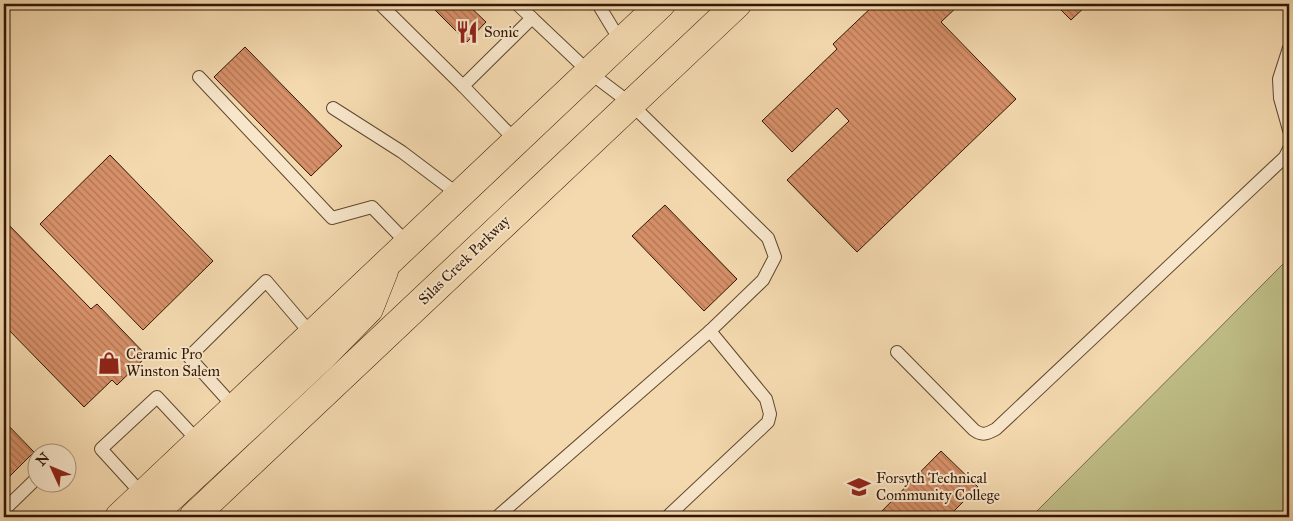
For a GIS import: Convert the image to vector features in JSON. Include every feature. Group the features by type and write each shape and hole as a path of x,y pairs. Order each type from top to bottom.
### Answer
{"main road":[{"path":"146,506 199,442 661,4"},
{"name":"Silas Creek Parkway","path":"193,517 737,4"},
{"path":"119,517 146,506 322,357 370,309 386,265"}],"lane":[{"path":"380,4 516,141"},
{"path":"497,517 710,331 763,280 775,257 768,238 630,103 589,72 517,4"},
{"path":"598,4 621,42"},
{"path":"463,86 532,18"},
{"path":"1289,48 1279,79 1280,98 1289,130"},
{"path":"199,77 332,218 372,207 408,244"},
{"path":"333,108 402,152 459,195"},
{"path":"897,352 979,434 986,434 996,429 1285,156 1289,149"},
{"path":"235,408 189,357 266,281 312,335"},
{"path":"668,517 768,422 770,414 766,399 710,331"},
{"path":"146,506 101,449 157,397 199,442"},
{"path":"4,510 28,486"}],"shaded area":[{"path":"1289,258 1289,517 1031,517"}],"building":[{"name":"Sonic","path":"429,4 467,4 486,22 467,42"},
{"path":"875,4 960,4 941,22 1016,99 857,252 787,180 849,121 837,108 792,152 762,121 837,49 833,44"},
{"path":"1055,4 1088,4 1071,20"},
{"path":"245,47 342,146 311,176 214,77"},
{"path":"110,155 213,261 143,330 40,224"},
{"path":"665,205 737,279 704,311 632,236"},
{"path":"4,220 91,309 97,304 147,356 117,385 112,380 84,407 4,325"},
{"path":"4,421 28,446 28,458 7,479 4,476"},
{"path":"941,451 978,487 948,517 880,517 878,515"}],"place":[{"name":"Sonic","path":"467,32"},
{"name":"Ceramic Pro Winston Salem","path":"109,363"},
{"name":"Forsyth Technical Community College","path":"859,487"}]}
